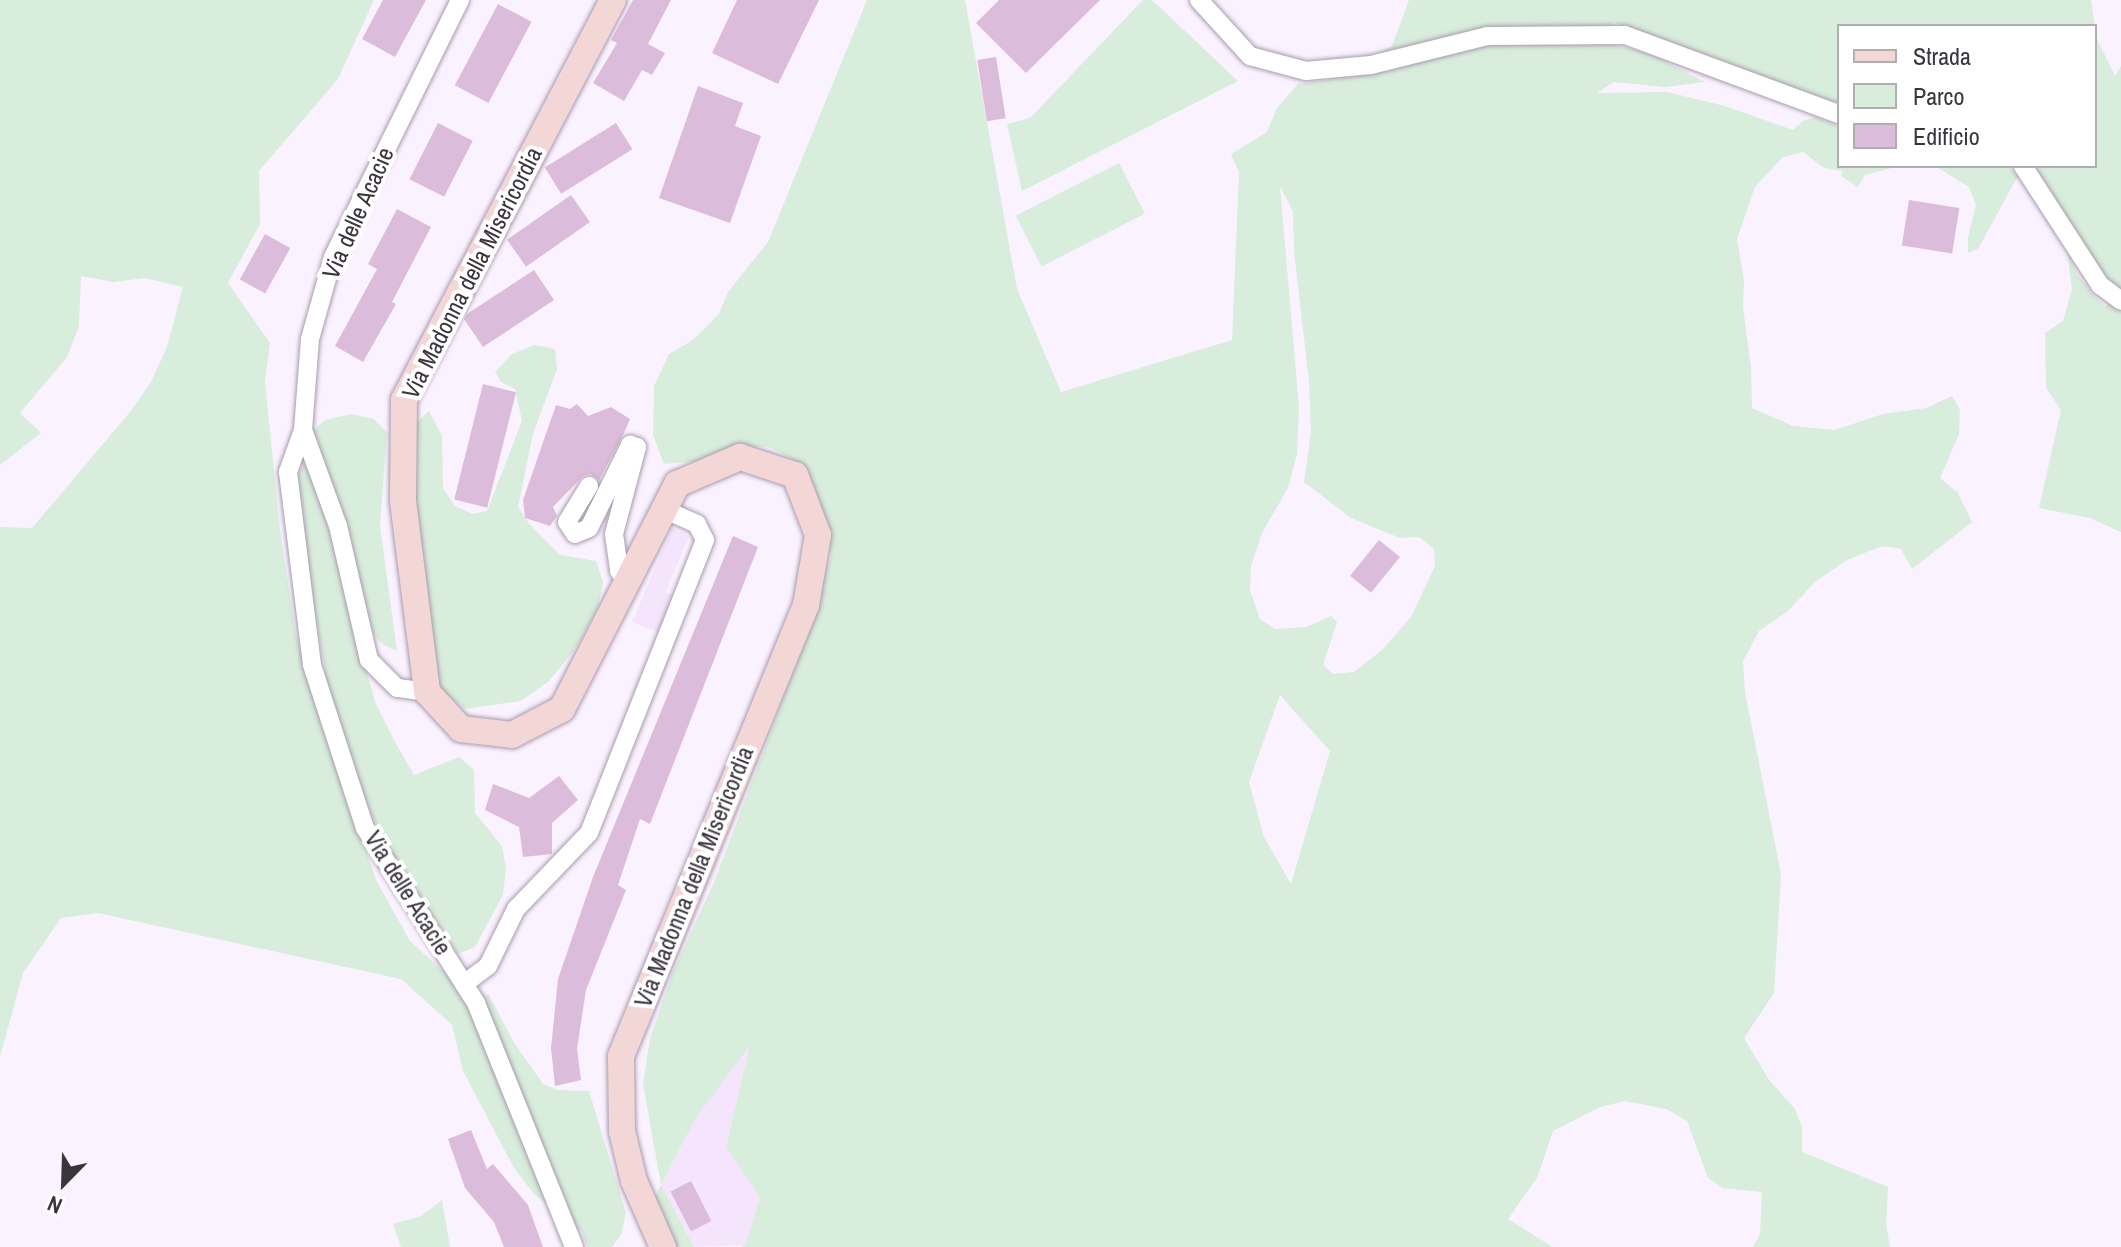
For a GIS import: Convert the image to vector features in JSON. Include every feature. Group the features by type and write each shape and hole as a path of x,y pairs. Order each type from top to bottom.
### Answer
{"main road":[{"name":"Via Madonna della Misericordia","path":"613,0 404,400 403,501 427,692 461,729 512,735 562,709 677,484 740,457 795,475 818,535 806,605 621,1057 622,1131 634,1181 663,1247"}],"street":[{"name":"Via delle Acacie","path":"460,0 333,257 310,339 303,430 288,472 312,665 365,828 476,1003 574,1247"},
{"path":"1199,0 1250,56 1306,71 1371,65 1487,36 1625,35 1837,113"},
{"path":"2024,168 2100,285 2121,301"},
{"name":"Via delle Acacie","path":"303,430 338,526 369,660 397,688 427,692"},
{"path":"589,486 567,522 575,534 589,528 630,445 637,447 614,534 619,571 627,582"},
{"path":"464,984 488,966 516,909 589,833 705,540 697,524 664,509"}],"shaded area":[{"path":"672,528 689,536 666,592 675,597 660,633 632,622"},
{"path":"751,1043 726,1146 760,1197 746,1245 694,1247 661,1185 694,1121"}],"green space":[{"path":"0,0 374,0 338,79 259,171 260,224 228,283 270,343 265,382 280,530 296,635 376,880 410,941 468,994 489,995 513,1041 543,1084 558,1090 589,1091 626,1213 621,1235 612,1247 587,1247 581,1231 534,1194 514,1168 463,1071 452,1025 401,979 98,913 61,918 23,973 0,1057 0,527 32,528 130,412 151,382 167,347 183,287 145,278 113,282 81,276 79,326 67,357 20,413 41,433 0,465"},
{"path":"867,0 965,0 1017,289 1061,392 1232,340 1239,172 1231,154 1267,132 1277,108 1298,84 1390,71 1458,50 1519,39 1587,39 1649,53 1705,82 1665,87 1614,82 1597,93 1667,92 1725,106 1793,130 1803,121 1816,117 1837,125 1837,168 1891,168 1865,175 1858,187 1841,176 1843,171 1824,168 1803,152 1783,157 1755,187 1737,239 1744,281 1743,307 1751,367 1752,408 1793,426 1835,430 1883,414 1926,408 1952,396 1960,410 1959,434 1940,478 1958,493 1972,522 1912,569 1901,549 1882,546 1847,560 1816,581 1788,611 1759,631 1743,661 1745,692 1781,874 1774,993 1744,1038 1769,1080 1795,1109 1802,1127 1802,1152 1888,1187 1886,1224 1890,1247 1753,1247 1760,1234 1762,1192 1723,1188 1708,1178 1687,1121 1666,1109 1625,1101 1600,1107 1553,1131 1537,1178 1508,1219 1553,1247 741,1247 746,1244 760,1197 726,1147 750,1045 694,1121 661,1185 643,1084 650,1038 673,972 715,880 796,665 831,556 822,511 810,480 796,461 769,447 741,446 697,461 664,464 653,435 654,386 669,354 693,340 719,314 728,292 768,242","holes":["1280,186 1293,212 1294,251 1309,382 1311,432 1304,482 1351,518 1400,538 1419,537 1434,549 1435,566 1411,617 1382,650 1354,672 1333,674 1323,665 1337,622 1331,616 1306,627 1275,629 1260,619 1250,591 1251,566 1262,533 1288,488 1297,454 1299,408","1280,695 1330,751 1291,884 1264,837 1249,782"]},
{"path":"1143,0 1152,0 1238,81 1022,191 1007,124 1030,118"},
{"path":"1409,0 2091,0 2095,24 1837,24 1837,105 1613,22 1613,29 1480,31 1379,53 1392,46"},
{"path":"2097,39 2115,76 2121,66 2121,532 2090,518 2039,508 2061,410 2046,388 2045,333 2063,321 2072,289 2067,250 2077,274 2092,293 2105,306 2113,301 2026,168 2097,168"},
{"path":"1119,163 1145,214 1042,266 1016,216"},
{"path":"1938,168 2011,168 2018,176 1978,249 1968,253 1968,237 1976,205 1969,187"},
{"path":"535,345 555,349 557,369 533,434 518,507 530,525 560,555 596,561 603,582 598,607 574,651 549,681 521,701 465,709 436,686 424,657 409,430 429,411 442,436 443,488 455,506 472,514 487,511 522,421 515,389 501,382 495,372 512,354"},
{"path":"351,414 374,419 387,433 380,525 397,651 382,644 374,634 354,580 312,432 325,420"},
{"path":"304,465 311,471 324,511 375,702 395,742 414,775 459,757 474,770 475,813 502,846 506,869 503,895 475,947 458,954 384,842 367,805 328,689 293,483"},
{"path":"661,1185 694,1247 676,1247 654,1198"},
{"path":"442,1200 450,1247 401,1247 393,1224 421,1216"}],"building":[{"path":"383,0 426,0 395,57 362,39"},
{"path":"633,0 671,0 648,44 665,53 652,75 642,70 624,101 593,83 617,43 611,40"},
{"path":"737,0 819,0 778,84 712,53"},
{"path":"999,0 1100,0 1026,73 976,23"},
{"path":"498,4 532,22 488,103 455,85"},
{"path":"996,57 1006,118 987,121 977,60"},
{"path":"698,86 743,103 735,126 761,136 730,223 659,198"},
{"path":"438,123 473,141 444,197 409,179"},
{"path":"616,123 632,149 561,194 545,168"},
{"path":"571,195 590,222 526,267 507,240"},
{"path":"1909,200 1959,208 1952,253 1902,245"},
{"path":"397,209 431,227 392,302 396,304 363,362 335,346 377,269 368,264"},
{"path":"265,234 290,248 265,294 240,279"},
{"path":"534,270 554,300 483,347 464,319 467,314"},
{"path":"483,384 516,392 487,508 454,499"},
{"path":"577,404 588,416 611,407 630,419 599,480 590,474 583,476 553,507 557,516 550,526 525,518 523,500 556,405 570,409"},
{"path":"733,536 758,547 650,824 640,819 618,885 626,890 586,990 577,1049 581,1080 555,1086 551,1048 558,979 593,877"},
{"path":"1379,540 1400,557 1371,593 1350,576"},
{"path":"559,776 578,800 552,823 552,854 523,857 519,827 485,810 493,784 529,798"},
{"path":"471,1130 487,1169 493,1164 528,1205 543,1247 504,1247 494,1222 465,1188 448,1139"},
{"path":"691,1181 711,1221 691,1232 671,1191"}]}
